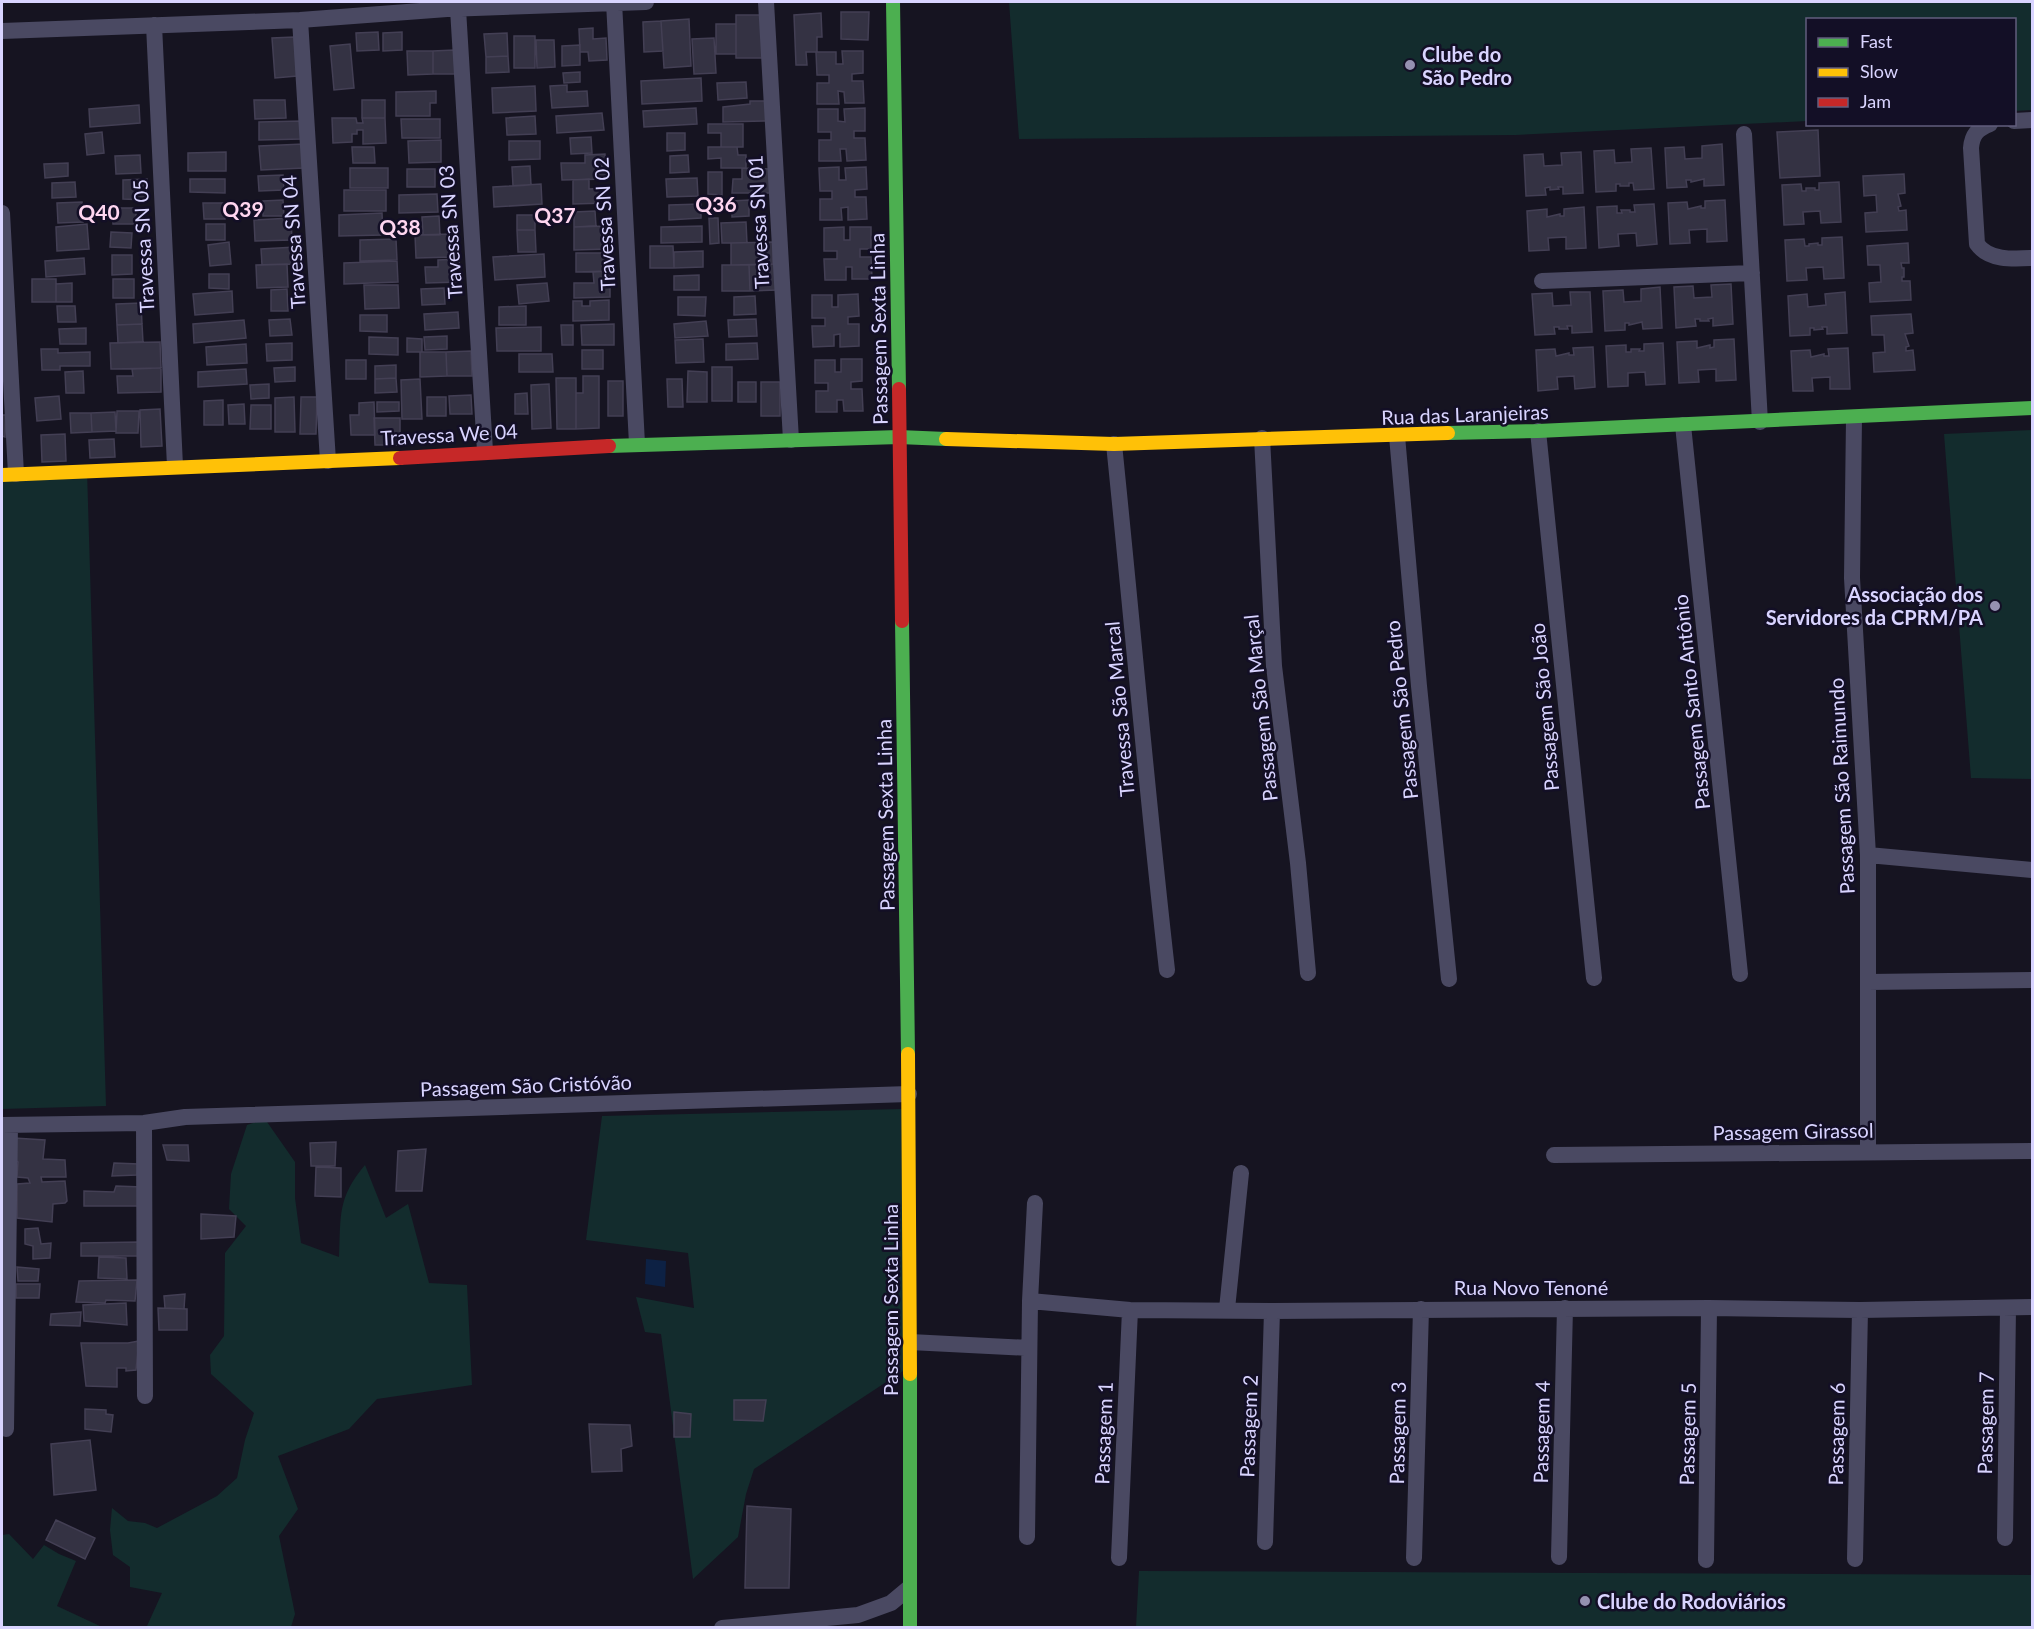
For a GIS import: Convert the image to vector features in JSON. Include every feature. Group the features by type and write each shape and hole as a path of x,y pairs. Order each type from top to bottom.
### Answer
{"street":[{"name":"Travessa SN 02","path":"614,2 637,444"},
{"path":"2,32 300,20 447,9 646,2"},
{"name":"Travessa SN 01","path":"766,2 791,440"},
{"name":"Passagem Sexta Linha","path":"892,2 909,1094 910,1628"},
{"name":"Travessa SN 03","path":"458,9 485,451"},
{"name":"Travessa SN 04","path":"300,20 328,461"},
{"name":"Travessa SN 05","path":"154,25 175,466"},
{"path":"2016,121 2032,120"},
{"path":"1986,126 1972,136 1971,148 1977,244 1982,252 1996,256 2032,258"},
{"path":"1744,134 1760,422"},
{"path":"2,213 9,475"},
{"path":"1542,281 1752,273"},
{"name":"Rua das Laranjeiras","path":"899,437 1114,444 1538,431 2032,408"},
{"name":"Passagem São Raimundo","path":"1854,418 1852,578 1868,855 1868,1151"},
{"name":"Passagem Santo Antônio","path":"1683,425 1740,974"},
{"name":"Passagem São João","path":"1538,431 1594,978"},
{"name":"Passagem São Pedro","path":"1397,436 1419,686 1449,979"},
{"name":"Travessa We 04","path":"9,475 637,444 899,437"},
{"name":"Passagem São Marçal","path":"1262,438 1274,666 1298,863 1308,973"},
{"name":"Travessa São Marcal","path":"1114,444 1134,635 1148,802 1167,970"},
{"path":"1868,855 2032,870"},
{"path":"1868,982 2032,980"},
{"name":"Passagem São Cristóvão","path":"6,1125 144,1123 185,1117 909,1094"},
{"path":"144,1123 145,1396"},
{"path":"6,1125 6,1429"},
{"name":"Passagem Girassol","path":"1554,1155 2032,1150"},
{"path":"1227,1309 1240,1173"},
{"path":"1026,1537 1030,1301 1035,1203"},
{"name":"Rua Novo Tenoné","path":"1030,1301 1130,1310 1272,1311 1565,1308 1860,1310 2032,1307"},
{"name":"Passagem 4","path":"1559,1557 1565,1308"},
{"name":"Passagem 5","path":"1706,1560 1709,1308"},
{"name":"Passagem 7","path":"2005,1538 2008,1308"},
{"name":"Passagem 3","path":"1414,1558 1421,1309"},
{"name":"Passagem 1","path":"1119,1558 1130,1310"},
{"name":"Passagem 6","path":"1855,1559 1860,1310"},
{"name":"Passagem 2","path":"1265,1542 1272,1311"},
{"path":"910,1342 1029,1348"},
{"path":"722,1628 784,1625 858,1615 891,1603 909,1588"}],"green space":[{"name":"Clube do São Pedro","path":"1009,2 2032,2 2032,110 2016,111 2016,18 1806,18 1806,121 1515,135 1019,139"},
{"name":"Associação dos Servidores da CPRM/PA","path":"2032,430 2032,779 1971,778 1944,434"},
{"path":"87,470 106,1106 2,1109 2,475"},
{"path":"903,1109 903,1371 754,1469 746,1494 738,1537 693,1579 661,1334 645,1332 636,1297 694,1308 688,1253 586,1240 602,1116"},
{"path":"265,1119 295,1162 295,1198 301,1243 339,1257 342,1208 349,1188 365,1165 386,1218 408,1204 429,1283 467,1285 472,1385 377,1399 349,1429 278,1456 298,1509 279,1536 295,1614 291,1627 152,1628 147,1626 162,1593 130,1587 130,1567 113,1555 110,1530 112,1508 128,1521 145,1523 157,1528 217,1496 237,1478 245,1440 254,1413 211,1374 210,1355 224,1336 225,1253 246,1226 229,1209 231,1174 247,1125"},
{"path":"9,1534 33,1559 44,1545 76,1561 57,1606 102,1627 2,1627 2,1535"},
{"name":"Clube do Rodoviários","path":"1139,1571 2032,1575 2032,1627 1136,1627"}],"water":[{"path":"646,1259 666,1261 665,1287 645,1284"}],"building":[{"path":"841,12 869,12 868,40 841,39"},
{"path":"821,13 822,37 817,37 817,52 806,52 807,65 796,65 794,15"},
{"path":"736,15 762,15 762,58 736,58"},
{"path":"689,19 691,66 664,68 661,21"},
{"path":"661,21 663,51 644,52 643,22"},
{"path":"716,24 736,24 736,54 716,54"},
{"path":"593,28 593,39 606,38 607,60 589,61 588,52 580,52 579,29"},
{"path":"378,32 379,50 357,51 356,33"},
{"path":"402,32 402,50 383,51 383,33"},
{"path":"507,33 508,56 486,57 484,34"},
{"path":"514,36 535,36 535,68 514,68"},
{"path":"294,37 297,76 275,78 272,38"},
{"path":"714,38 716,73 694,74 692,39"},
{"path":"536,40 554,40 555,67 537,68"},
{"path":"350,44 354,88 334,90 330,46"},
{"path":"580,45 580,65 562,66 562,46"},
{"path":"454,50 455,74 433,74 433,51"},
{"path":"407,51 433,51 433,74 408,75"},
{"path":"842,51 863,51 863,73 852,74 852,81 863,81 864,103 845,103 844,92 838,91 839,104 817,104 817,83 829,83 829,75 817,75 816,52 836,52 836,64 843,64"},
{"path":"508,56 509,72 486,73 486,57"},
{"path":"580,72 580,82 564,83 563,73"},
{"path":"701,78 702,101 642,104 641,81"},
{"path":"746,82 747,98 718,100 717,83"},
{"path":"567,85 567,92 587,91 588,106 552,108 550,86"},
{"path":"535,86 536,111 493,113 492,88"},
{"path":"436,91 436,103 430,103 430,116 396,116 396,92"},
{"path":"254,100 285,100 286,118 255,119"},
{"path":"362,100 385,100 385,118 362,118"},
{"path":"750,101 767,101 767,121 723,122 723,107 750,104"},
{"path":"139,105 140,123 90,127 89,109"},
{"path":"696,108 697,124 644,127 643,111"},
{"path":"865,108 865,131 854,131 854,138 865,138 866,160 847,161 846,149 840,149 841,161 819,161 819,140 831,140 831,132 818,132 818,109 838,109 838,121 845,122 844,109"},
{"path":"602,113 604,130 557,133 556,116"},
{"path":"535,116 536,134 507,135 506,118"},
{"path":"332,118 356,118 357,123 363,123 362,118 385,118 386,143 363,144 363,130 357,130 357,134 352,134 352,142 333,143"},
{"path":"401,119 440,119 440,138 402,138"},
{"path":"302,121 302,139 259,140 259,122"},
{"path":"708,124 743,124 743,147 721,147 721,133 708,133"},
{"path":"1818,130 1820,176 1780,178 1777,132"},
{"path":"102,132 104,153 87,155 85,134"},
{"path":"667,133 685,133 685,150 667,151"},
{"path":"591,137 592,153 571,154 570,138"},
{"path":"441,140 441,162 409,163 408,141"},
{"path":"509,141 540,141 540,159 509,160"},
{"path":"303,144 304,168 261,170 259,146"},
{"path":"1722,144 1724,185 1704,186 1704,179 1691,182 1691,180 1686,180 1687,187 1667,188 1665,148 1684,147 1685,159 1702,158 1702,146"},
{"path":"352,147 374,147 375,163 353,163"},
{"path":"708,147 737,147 738,155 746,155 746,168 721,168 721,158 708,159"},
{"path":"1651,148 1654,189 1634,190 1633,183 1629,183 1629,186 1616,184 1616,191 1596,192 1594,151 1614,150 1615,163 1632,162 1631,149"},
{"path":"226,152 226,171 188,171 188,153"},
{"path":"1581,152 1583,193 1563,194 1563,187 1550,190 1550,187 1545,188 1546,195 1526,196 1524,155 1543,154 1544,166 1562,165 1561,153"},
{"path":"605,154 606,179 562,180 561,163 585,163 585,155"},
{"path":"140,155 141,173 116,174 115,156"},
{"path":"688,155 689,172 670,173 670,156"},
{"path":"68,163 68,176 45,178 44,164"},
{"path":"530,166 531,185 513,186 512,167"},
{"path":"839,167 839,180 846,180 845,168 866,167 867,189 855,190 855,197 866,197 867,219 848,220 848,207 841,208 842,220 820,220 820,199 832,199 832,191 820,191 819,168"},
{"path":"350,168 388,168 388,188 350,188"},
{"path":"742,168 771,169 771,193 732,193 733,179 742,179"},
{"path":"407,169 435,169 435,187 407,187"},
{"path":"708,172 722,172 722,195 708,194"},
{"path":"1904,174 1905,193 1898,194 1901,206 1898,207 1899,211 1906,210 1907,230 1866,232 1865,213 1877,212 1876,195 1864,196 1863,176"},
{"path":"283,175 284,190 259,191 258,176"},
{"path":"697,178 698,196 667,197 666,179"},
{"path":"147,179 147,200 123,199 123,180"},
{"path":"190,179 225,179 225,193 190,192"},
{"path":"589,179 589,189 606,188 606,203 573,204 573,180"},
{"path":"75,182 76,197 52,198 52,183"},
{"path":"1839,182 1841,222 1821,223 1820,211 1803,212 1804,224 1784,225 1782,185 1801,184 1802,191 1806,191 1806,188 1819,190 1819,183"},
{"path":"541,184 542,204 494,207 493,187"},
{"path":"344,190 386,190 386,211 344,211"},
{"path":"437,194 438,212 399,213 399,195"},
{"path":"283,200 284,216 263,216 263,201"},
{"path":"749,200 749,216 732,217 732,201"},
{"path":"1725,200 1727,241 1707,242 1707,229 1689,230 1690,243 1670,244 1668,203 1687,202 1688,209 1701,206 1705,208 1705,201"},
{"path":"82,202 83,222 58,223 57,203"},
{"path":"203,203 225,203 225,219 204,219"},
{"path":"701,204 701,218 669,220 669,205"},
{"path":"1654,204 1657,244 1637,246 1636,233 1618,234 1619,246 1599,248 1597,207 1617,206 1617,213 1622,213 1621,210 1635,212 1634,205"},
{"path":"1584,207 1586,248 1566,249 1566,237 1548,238 1549,250 1529,251 1527,211 1547,209 1547,217 1560,214 1564,216 1564,209"},
{"path":"112,208 136,208 136,224 113,224"},
{"path":"595,211 596,226 574,227 574,212"},
{"path":"382,213 383,235 339,236 339,215"},
{"path":"517,215 535,215 535,230 517,230"},
{"path":"439,216 440,235 423,235 422,217"},
{"path":"291,218 292,240 255,241 254,220"},
{"path":"709,218 718,218 719,243 710,244"},
{"path":"746,222 747,243 722,243 721,223"},
{"path":"87,224 89,249 57,251 56,227"},
{"path":"206,224 225,224 225,240 206,240"},
{"path":"608,226 608,249 574,250 574,227"},
{"path":"702,226 702,242 661,243 661,227"},
{"path":"844,227 844,240 850,240 850,227 871,227 871,249 860,249 860,257 871,257 872,279 852,279 852,267 846,267 846,280 825,280 824,259 837,259 837,251 824,251 824,228"},
{"path":"517,230 535,230 536,252 518,252"},
{"path":"111,232 132,233 131,248 110,247"},
{"path":"452,234 453,257 416,258 415,235"},
{"path":"1842,237 1844,278 1824,279 1823,267 1806,268 1807,280 1787,281 1785,240 1804,239 1805,246 1809,246 1809,244 1818,243 1822,245 1822,238"},
{"path":"396,239 397,260 360,261 360,240"},
{"path":"229,242 231,264 210,266 208,245"},
{"path":"773,242 773,264 731,265 731,243"},
{"path":"1908,243 1909,263 1901,263 1904,268 1902,281 1910,281 1911,300 1870,302 1869,283 1881,282 1880,265 1868,265 1867,246"},
{"path":"650,246 673,246 674,268 650,268"},
{"path":"295,247 295,264 262,265 261,249"},
{"path":"703,251 703,267 674,268 674,252"},
{"path":"576,253 610,253 610,271 576,272"},
{"path":"544,254 545,277 495,280 493,257"},
{"path":"112,255 132,255 132,274 112,275"},
{"path":"84,258 85,274 46,277 45,261"},
{"path":"459,259 460,282 426,283 425,267 438,267 438,260"},
{"path":"397,261 398,282 344,284 344,263"},
{"path":"287,264 288,287 257,288 256,265"},
{"path":"777,264 778,290 750,291 749,265"},
{"path":"722,265 749,265 750,291 722,291"},
{"path":"610,271 610,297 574,298 574,283 594,283 593,272"},
{"path":"209,274 229,274 229,289 209,288"},
{"path":"699,275 699,290 674,290 674,276"},
{"path":"32,279 56,279 56,302 32,302"},
{"path":"113,279 134,279 134,298 113,298"},
{"path":"72,283 72,302 56,302 56,284"},
{"path":"547,283 549,301 519,304 517,285"},
{"path":"1731,284 1733,324 1713,326 1713,318 1708,319 1709,321 1695,319 1696,326 1676,328 1674,287 1693,286 1694,298 1712,297 1711,285"},
{"path":"364,285 398,285 399,308 365,309"},
{"path":"1660,287 1662,328 1643,329 1642,322 1629,325 1625,323 1625,330 1605,331 1603,291 1623,290 1624,302 1641,301 1641,289"},
{"path":"444,288 445,304 422,305 421,289"},
{"path":"287,289 288,311 271,311 271,290"},
{"path":"232,291 233,312 195,315 193,294"},
{"path":"1570,292 1590,292 1592,332 1572,333 1572,326 1567,326 1568,329 1554,327 1555,334 1535,335 1532,294 1552,293 1553,306 1571,305"},
{"path":"1845,292 1847,333 1827,334 1827,327 1822,327 1823,329 1814,330 1810,328 1810,335 1790,336 1788,296 1807,294 1808,307 1826,305 1825,294"},
{"path":"858,294 859,316 848,317 848,324 859,324 859,346 840,347 840,334 834,335 834,346 813,347 812,326 825,326 825,318 812,318 812,295 832,295 832,307 838,307 838,295"},
{"path":"755,296 756,314 734,315 734,297"},
{"path":"678,297 706,297 705,316 678,315"},
{"path":"609,300 609,320 573,321 573,301 582,301 582,306 590,306 590,301"},
{"path":"141,303 142,324 117,325 116,304"},
{"path":"57,306 75,306 76,322 58,322"},
{"path":"526,306 526,325 499,325 499,307"},
{"path":"458,312 459,328 425,330 424,314"},
{"path":"1911,314 1913,333 1905,334 1909,346 1906,347 1906,351 1913,350 1915,370 1874,372 1873,353 1885,352 1884,335 1872,335 1871,316"},
{"path":"360,315 387,315 387,332 360,331"},
{"path":"290,319 292,335 270,336 269,320"},
{"path":"756,319 757,336 729,337 728,320"},
{"path":"244,320 246,338 194,343 193,324"},
{"path":"706,321 708,336 675,338 674,324"},
{"path":"142,324 143,342 118,343 117,325"},
{"path":"614,324 614,345 582,345 581,325"},
{"path":"561,325 573,325 573,345 562,345"},
{"path":"541,327 541,351 497,351 496,328"},
{"path":"86,328 86,344 60,344 59,329"},
{"path":"447,336 447,349 425,350 424,337"},
{"path":"369,337 398,338 398,355 369,354"},
{"path":"407,338 422,339 422,352 407,352"},
{"path":"703,339 704,362 676,363 675,340"},
{"path":"1734,339 1736,380 1716,381 1716,369 1698,370 1699,382 1679,383 1677,342 1697,341 1697,348 1710,345 1710,348 1714,347 1714,340"},
{"path":"160,342 161,368 111,369 110,343"},
{"path":"292,343 292,360 267,361 266,344"},
{"path":"757,343 758,359 726,360 726,344"},
{"path":"1663,343 1665,384 1646,385 1645,372 1628,373 1628,386 1608,387 1606,346 1626,345 1626,352 1631,352 1631,349 1644,351 1644,344"},
{"path":"246,344 247,363 207,365 206,347"},
{"path":"1593,347 1595,387 1575,389 1574,376 1557,377 1558,389 1538,391 1536,350 1555,349 1556,356 1569,353 1569,355 1574,355 1573,348"},
{"path":"1848,348 1850,389 1830,389 1830,377 1812,378 1813,391 1793,391 1791,351 1810,350 1811,357 1824,354 1824,356 1829,356 1828,349"},
{"path":"41,349 58,349 58,353 90,352 90,366 60,366 60,370 42,370"},
{"path":"582,350 603,350 603,369 582,369"},
{"path":"471,351 472,376 447,376 446,352"},
{"path":"420,352 446,352 447,376 420,377"},
{"path":"519,354 552,354 553,372 519,372"},
{"path":"841,359 862,359 862,381 851,382 851,389 862,389 863,411 844,411 843,400 837,400 837,412 816,412 816,391 828,391 828,383 815,383 815,360 835,360 835,372 841,372"},
{"path":"346,360 366,360 366,379 346,379"},
{"path":"396,365 396,378 375,379 375,366"},
{"path":"295,367 295,381 275,382 274,368"},
{"path":"712,367 732,367 732,401 712,401"},
{"path":"161,368 161,392 118,393 117,376 133,376 132,369"},
{"path":"246,369 247,384 198,387 198,372"},
{"path":"83,371 84,393 66,393 65,372"},
{"path":"688,371 707,372 707,402 687,402"},
{"path":"583,376 599,376 599,428 576,429 576,393 583,393"},
{"path":"396,378 397,392 375,393 375,379"},
{"path":"556,378 576,378 576,429 557,429"},
{"path":"420,379 422,419 402,419 401,380"},
{"path":"667,379 682,379 683,407 668,407"},
{"path":"608,381 623,381 623,416 608,416"},
{"path":"738,382 756,382 756,402 738,402"},
{"path":"761,382 780,382 780,416 761,416"},
{"path":"269,384 269,398 251,399 250,385"},
{"path":"549,384 551,428 532,429 531,385"},
{"path":"527,393 528,414 515,414 515,394"},
{"path":"471,395 472,414 450,414 449,396"},
{"path":"59,396 61,419 37,421 35,398"},
{"path":"294,397 295,432 275,432 275,398"},
{"path":"301,397 317,397 316,434 300,434"},
{"path":"427,397 446,397 446,416 427,416"},
{"path":"223,400 223,425 204,425 204,401"},
{"path":"374,402 375,435 351,435 350,415 359,415 359,403"},
{"path":"377,402 399,402 399,411 377,412"},
{"path":"244,404 245,424 229,424 228,405"},
{"path":"251,405 271,405 271,429 250,429"},
{"path":"160,409 162,446 141,447 140,410"},
{"path":"117,411 139,411 138,433 116,433"},
{"path":"115,412 116,431 92,432 91,413"},
{"path":"70,413 91,413 92,432 71,433"},
{"path":"2,415 6,415 5,437 2,436"},
{"path":"374,418 400,418 400,445 375,445"},
{"path":"65,434 66,461 42,462 41,435"},
{"path":"114,439 115,457 90,458 89,440"},
{"path":"14,1138 45,1140 43,1159 65,1160 66,1177 41,1177 42,1182 65,1181 67,1201 53,1204 52,1222 17,1218 17,1184 30,1183 28,1178 17,1177 18,1162 12,1159"},
{"path":"336,1142 335,1166 311,1166 310,1143"},
{"path":"163,1145 188,1145 189,1161 167,1160"},
{"path":"426,1149 422,1191 396,1191 398,1151"},
{"path":"114,1163 139,1164 137,1175 112,1176"},
{"path":"316,1167 341,1168 341,1197 315,1196"},
{"path":"116,1186 142,1187 141,1206 84,1206 84,1191 114,1192"},
{"path":"201,1214 236,1216 234,1237 201,1239"},
{"path":"38,1228 41,1244 51,1243 50,1258 33,1259 33,1246 25,1244 25,1229"},
{"path":"139,1242 138,1256 81,1256 81,1243"},
{"path":"99,1257 126,1258 127,1279 98,1278"},
{"path":"17,1267 39,1269 38,1281 18,1281"},
{"path":"137,1280 135,1301 76,1302 79,1281"},
{"path":"16,1284 40,1284 39,1298 16,1298"},
{"path":"185,1294 184,1309 165,1308 164,1296"},
{"path":"126,1303 127,1325 84,1321 83,1305"},
{"path":"158,1308 187,1309 187,1330 159,1330"},
{"path":"81,1312 80,1326 50,1325 51,1314"},
{"path":"139,1341 136,1370 126,1371 126,1368 117,1368 117,1387 86,1386 81,1343"},
{"path":"734,1400 766,1400 763,1421 734,1420"},
{"path":"85,1409 106,1410 106,1414 113,1415 111,1432 85,1429"},
{"path":"674,1412 691,1414 690,1437 674,1437"},
{"path":"589,1424 630,1425 632,1446 621,1449 622,1471 592,1472"},
{"path":"90,1440 96,1490 54,1495 51,1444"},
{"path":"747,1506 791,1509 789,1588 745,1588"},
{"path":"56,1520 95,1538 85,1559 46,1540"}],"traffic: fast":[{"path":"893,2 899,389"},
{"path":"1448,433 1538,431 2032,408"},
{"path":"609,446 899,437 946,439"},
{"path":"902,621 908,1054"},
{"path":"910,1374 910,1628"}],"traffic: slow":[{"path":"946,439 1114,444 1448,433"},
{"path":"2,475 400,458"},
{"path":"908,1054 910,1374"}],"traffic: jam":[{"path":"899,389 902,621"},
{"path":"400,458 609,446"}],"place":[{"name":"Clube do São Pedro","path":"1410,65"},
{"name":"Associação dos Servidores da CPRM/PA","path":"1995,606"},
{"name":"Clube do Rodoviários","path":"1585,1601"}],"district":[{"name":"Q36","path":"716,203"},
{"name":"Q39","path":"243,208"},
{"name":"Q40","path":"99,211"},
{"name":"Q37","path":"555,214"},
{"name":"Q38","path":"400,226"}]}
